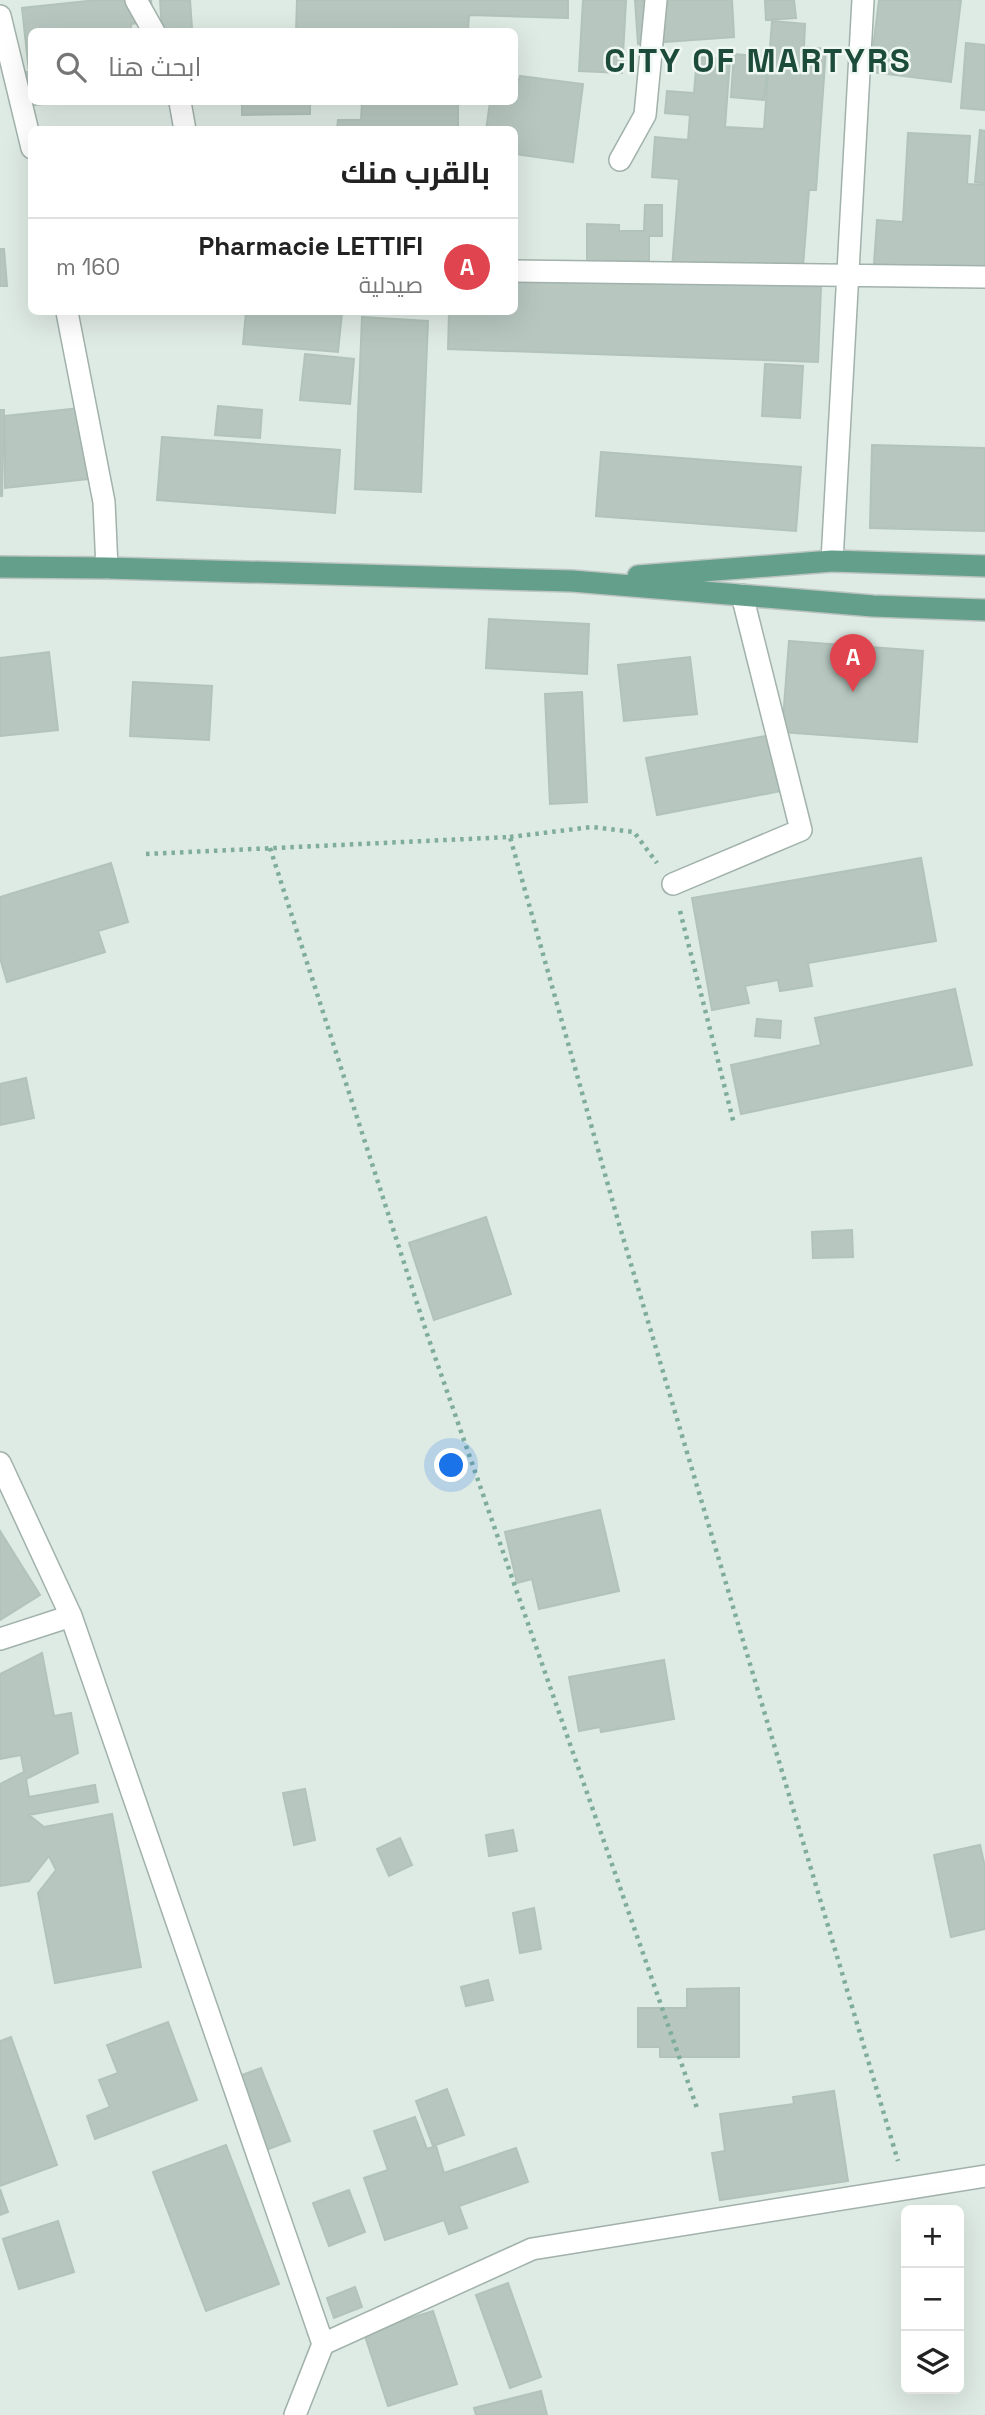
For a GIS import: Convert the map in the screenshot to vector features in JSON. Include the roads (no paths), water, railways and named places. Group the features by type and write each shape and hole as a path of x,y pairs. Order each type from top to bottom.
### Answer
{"main road":[{"path":"572,581 832,561 985,566"},
{"path":"0,567 572,581 873,606 985,610"}],"street":[{"path":"136,0 152,28"},
{"path":"620,160 645,115 656,0"},
{"path":"832,561 863,0"},
{"path":"0,16 28,132"},
{"path":"181,105 185,126"},
{"path":"518,271 985,277"},
{"path":"68,315 104,502 107,568"},
{"path":"673,884 801,830 742,595"},
{"path":"0,1463 71,1616 323,2344 295,2415"},
{"path":"0,1639 71,1616"},
{"path":"323,2344 532,2249 985,2176"}],"place":[{"name":"Pharmacie LETTIFI","path":"853,692"}],"district":[{"name":"CITY OF MARTYRS","path":"758,60"}]}
